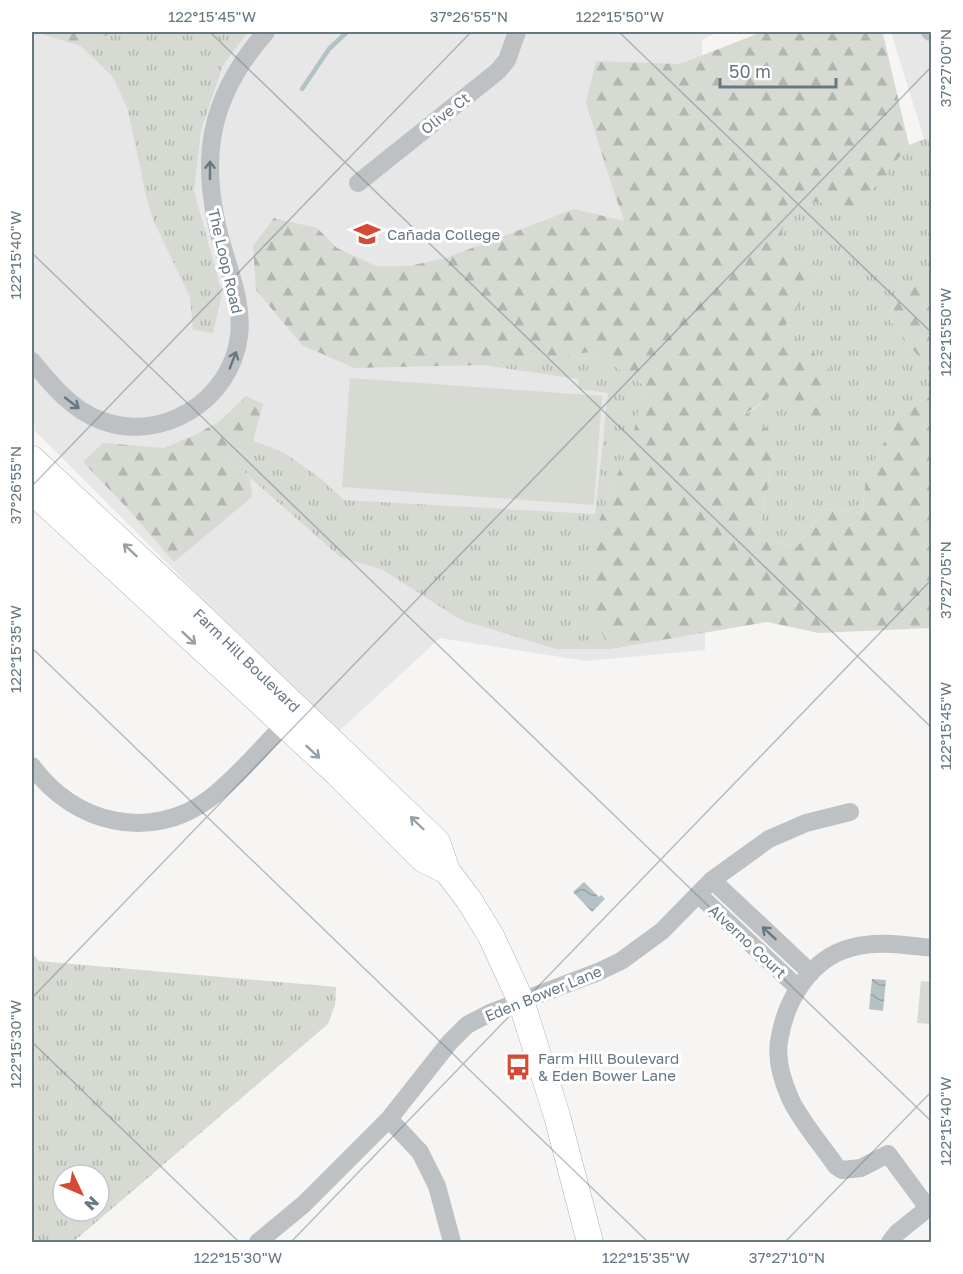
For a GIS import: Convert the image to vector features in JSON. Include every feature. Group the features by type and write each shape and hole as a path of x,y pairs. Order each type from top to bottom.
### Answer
{"main road":[{"name":"Farm Hill Boulevard","path":"32,459 437,842 447,871 469,900 491,936 521,1001 557,1116 590,1242"},
{"name":"Farm Hill Boulevard","path":"32,491 284,724 395,829 423,859 447,871"}],"street":[{"name":"The Loop Road","path":"32,361 72,403 101,421 125,426 168,423 188,414 207,399 222,381 234,360 240,315 236,292 214,217 209,165 212,137 226,90 237,69 266,32"},
{"name":"Olive Ct","path":"358,183 498,71 507,60 517,32"},
{"path":"32,766 46,784 81,810 106,819 136,823 161,820 186,812 208,799 284,724"},
{"name":"Eden Bower Lane","path":"258,1242 304,1204 389,1119 449,1043 467,1025 621,961 662,931 712,880 769,838 806,823 850,812"},
{"name":"Alverno Court","path":"712,880 811,972"},
{"name":"Alverno Court","path":"698,894 798,988"},
{"name":"Alverno Court","path":"930,1207 888,1154 861,1168 842,1170 836,1166 790,1100 779,1061 779,1037 798,988 825,959 849,948 876,943 932,948"},
{"path":"389,1119 420,1152 437,1186 452,1242"},
{"path":"890,1242 897,1233 930,1207"}],"shaded area":[{"name":"Cañada College","path":"32,32 717,32 702,40 705,650 586,661 440,638 337,733 32,428"},
{"path":"894,32 931,32 931,140 924,139 892,35"}],"green space":[{"path":"35,32 114,32 81,46"},
{"path":"114,32 248,32 223,65 201,130 194,191 222,293 213,333 193,330 190,297 154,222 146,196 128,110 113,77 81,46"},
{"path":"762,32 883,34 909,145 859,207 789,199 781,236 820,273 784,327 837,376 819,421 771,396 747,413 773,434 771,467 757,538 797,547 823,509 862,513 866,477 898,416 931,395 931,628 819,633 767,622 610,649 595,620 588,572 599,521 633,435 644,385 592,352 483,365 354,368 302,345 256,290 253,246 274,218 317,228 337,248 376,266 409,266 446,258 574,209 624,221 586,103 596,61 680,64"},
{"path":"924,139 931,140 931,283 902,283 889,318 931,373 931,395 898,416 866,477 862,513 823,509 797,547 757,538 771,467 747,414 771,396 783,327 820,273 780,236 789,199 859,206 909,145"},
{"path":"902,283 931,283 931,373 889,318"},
{"path":"592,352 644,385 633,435 599,521 595,620 610,649 556,649 461,620 383,570 340,557 229,459 253,441 283,452 320,478 344,500 595,514 608,393 579,389 578,379 483,365"},
{"path":"350,378 602,396 594,505 342,487"},
{"path":"246,396 263,404 253,441 229,459 250,478 252,497 174,562 83,462 103,443 164,448 220,421"},
{"path":"32,953 39,961 336,987 335,1005 328,1024 111,1210 111,1163 51,1163 51,1223 95,1223 73,1242 32,1242"},
{"path":"921,981 931,982 931,1024 917,1023"}],"water":[{"path":"584,882 599,897 601,895 605,899 592,912 573,892"},
{"path":"872,979 886,980 883,1011 869,1009"}],"waterway":[{"path":"302,89 329,49 347,32"}],"place":[{"name":"Cañada College","path":"367,234"},
{"name":"Farm Hill Boulevard & Eden Bower Lane","path":"518,1067"}]}
